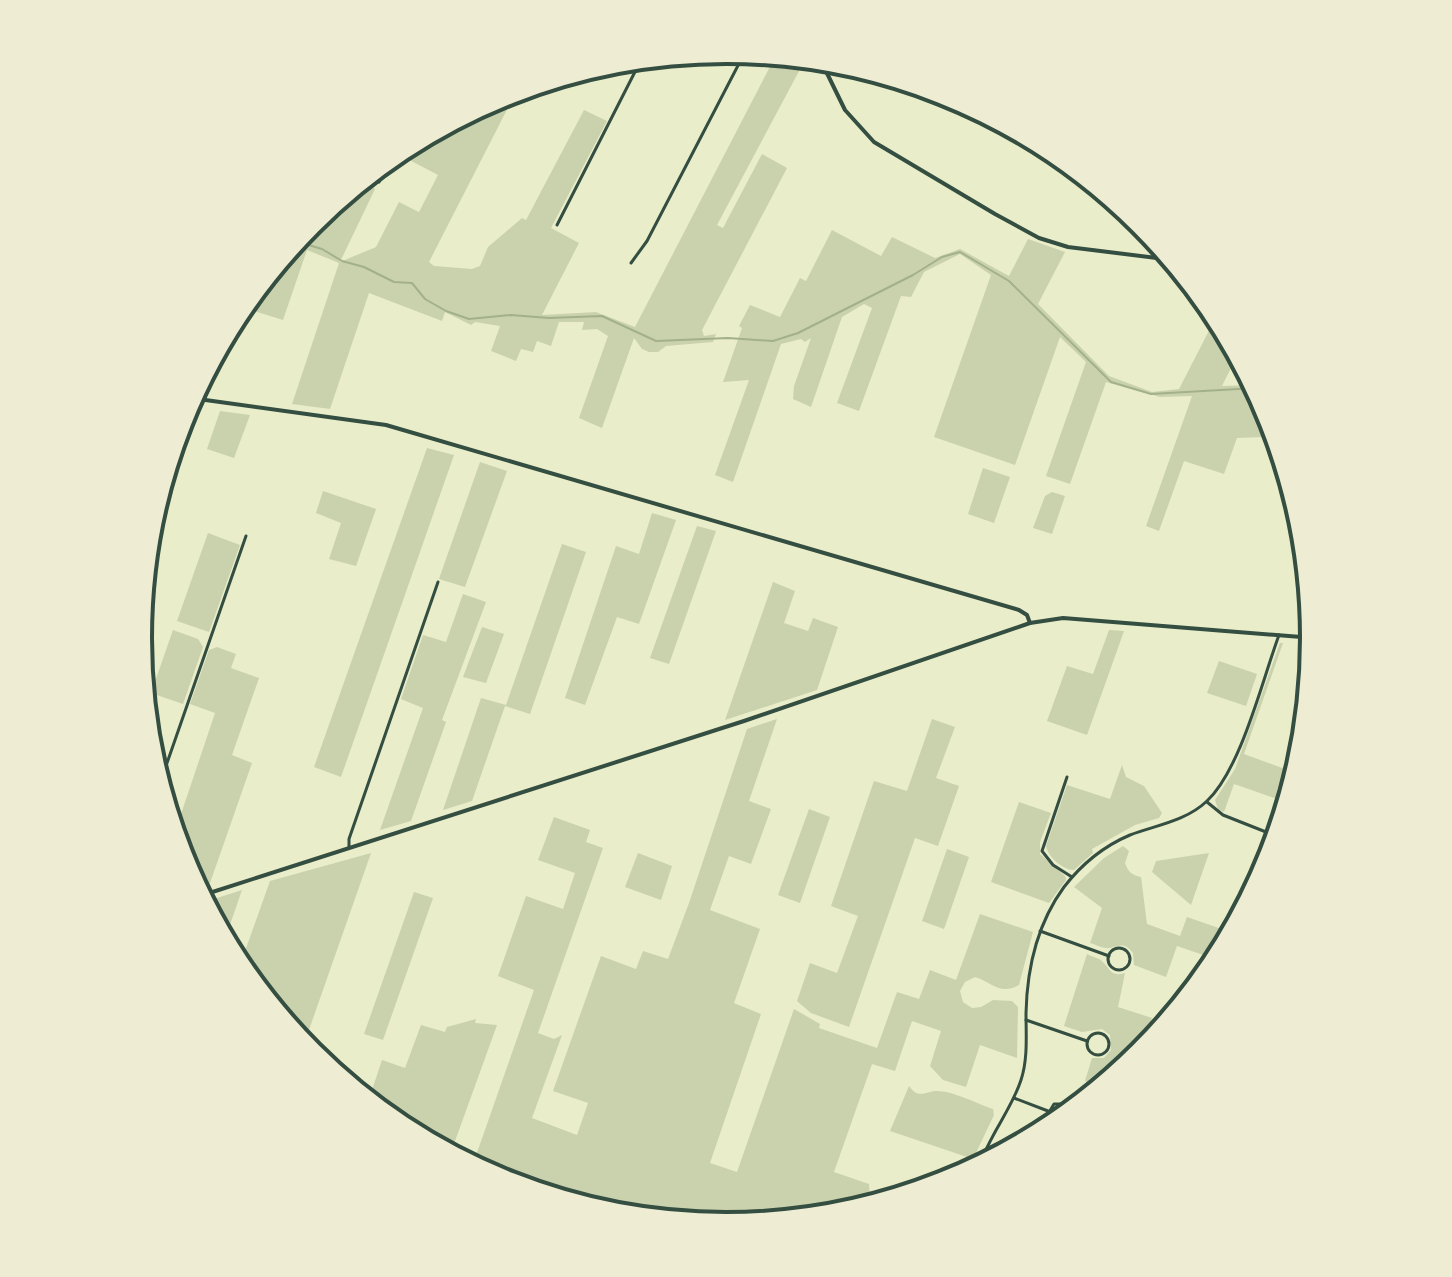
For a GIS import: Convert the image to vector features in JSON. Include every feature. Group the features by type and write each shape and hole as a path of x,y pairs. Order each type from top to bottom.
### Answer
{"street":[{"path":"631,263 647,241 739,64"},
{"path":"557,225 635,72"},
{"path":"827,73 845,110 874,142 995,214 1039,238 1057,244 1156,258"},
{"path":"204,400 386,425 1019,610 1027,615 1030,623"},
{"path":"166,765 246,536"},
{"path":"349,848 349,839 438,582"},
{"path":"211,893 744,721 1030,623 1063,618 1300,637"},
{"path":"985,1151 1022,1077 1032,959 1048,913 1072,877 1111,844 1174,821 1207,802 1229,774 1279,635"},
{"path":"1067,777 1042,851 1053,865 1072,877"},
{"path":"1207,802 1223,815 1266,833"},
{"path":"1040,931 1109,956"},
{"path":"1114,949 1124,949 1130,956 1130,963 1124,969 1116,970 1109,964 1109,956 1114,949"},
{"path":"1026,1020 1087,1041"},
{"path":"1100,1033 1108,1039 1109,1046 1103,1053 1094,1054 1088,1049 1087,1041 1091,1035 1100,1033"},
{"path":"1014,1098 1048,1111 1054,1104 1062,1104"}],"green space":[{"path":"770,66 800,69 717,225 723,228 762,154 787,168 702,330 704,336 716,334 713,342 666,346 658,352 649,352 642,349 634,338 602,428 579,418 608,336 597,329 582,330 584,322 559,322 551,346 537,341 533,352 521,349 516,361 491,351 500,326 475,322 471,325 445,312 442,321 369,293 330,409 292,404 339,263 307,250 283,320 254,311 320,232 372,187 375,189 340,262 376,247 399,202 419,212 438,175 409,160 472,123 508,107 429,262 434,266 472,269 480,266 488,247 522,218 526,220 584,110 607,121 551,228 579,243 542,315 596,312 635,327"},
{"path":"832,230 881,256 892,237 935,258 960,249 1009,276 1028,239 1065,252 1038,304 1109,376 1152,392 1179,389 1210,329 1232,366 1222,386 1242,385 1264,437 1237,438 1224,474 1184,461 1159,531 1146,526 1192,396 1160,397 1106,382 1070,484 1046,476 1086,362 1060,337 1015,465 934,437 991,275 960,254 924,272 911,297 901,296 859,411 837,403 872,308 864,304 842,317 811,407 793,399 794,386 811,338 805,342 801,339 781,344 733,482 715,475 749,380 723,382 742,328 739,326 750,305 780,317 800,278 806,281"},
{"path":"220,411 250,415 234,458 207,449"},
{"path":"427,448 454,455 341,777 314,767"},
{"path":"480,462 507,471 465,587 439,579"},
{"path":"983,468 1010,477 994,523 968,514"},
{"path":"323,491 376,509 356,566 329,559 341,523 316,513"},
{"path":"1052,492 1065,496 1052,534 1033,528 1045,496"},
{"path":"652,513 676,520 639,624 617,617 585,705 565,698 616,546 639,554"},
{"path":"697,526 716,531 669,664 650,658"},
{"path":"208,533 240,545 209,632 177,621"},
{"path":"562,544 586,552 530,714 505,706 472,801 443,810 481,698 506,705"},
{"path":"773,582 795,591 784,623 808,631 813,618 838,627 817,690 725,720"},
{"path":"463,594 486,602 442,720 446,722 411,821 380,830 423,708 401,699 423,635 446,642"},
{"path":"482,627 504,634 486,683 463,677"},
{"path":"173,630 198,639 203,647 183,704 154,694 154,685"},
{"path":"1109,630 1124,631 1087,735 1047,721 1067,666 1093,674"},
{"path":"1280,643 1283,643 1244,754 1285,769 1277,799 1234,784 1224,812 1218,809 1215,800 1235,769"},
{"path":"217,647 236,654 231,668 259,678 232,755 252,763 210,883 207,884 180,817 215,713 190,704 209,650"},
{"path":"1219,661 1257,674 1246,706 1207,693"},
{"path":"777,719 749,801 771,809 751,864 729,856 710,910 760,929 734,1003 761,1014 710,1163 737,1172 794,1009 820,1024 819,1028 877,1048 897,992 919,999 930,970 956,980 980,914 1033,932 1019,985 1001,989 975,977 965,982 960,991 963,1002 972,1008 993,1000 1012,1001 1018,1007 1017,1058 980,1045 966,1087 943,1080 930,1066 941,1031 912,1021 895,1071 872,1064 834,1172 869,1184 870,1194 838,1202 764,1212 688,1212 651,1208 541,1183 476,1156 534,990 498,976 526,896 563,909 575,873 538,860 554,817 590,830 586,842 603,848 538,1033 554,1039 562,1035 532,1118 577,1135 588,1103 553,1091 601,956 636,969 643,951 668,959 747,729"},
{"path":"932,719 955,727 936,778 959,786 938,846 915,838 849,1027 811,1013 797,1001 810,963 837,973 858,916 831,906 874,781 907,791"},
{"path":"1122,765 1126,777 1144,786 1162,813 1159,818 1135,825 1092,849 1093,853 1074,870 1061,865 1046,846 1067,785 1110,799"},
{"path":"1019,802 1051,813 1040,842 1040,854 1066,880 1049,903 991,882"},
{"path":"809,809 830,817 800,903 778,895"},
{"path":"1123,846 1129,851 1125,863 1133,874 1141,877 1147,924 1180,936 1187,917 1222,929 1205,956 1177,946 1166,977 1134,965 1133,953 1125,946 1107,948 1090,943 1102,908 1074,887 1104,858"},
{"path":"947,849 969,857 944,929 922,921"},
{"path":"371,853 308,1032 245,952 270,881"},
{"path":"638,853 672,866 661,900 625,887"},
{"path":"1209,853 1191,905 1152,872 1156,861"},
{"path":"242,890 229,928 228,926 214,899"},
{"path":"414,892 433,898 383,1040 364,1034"},
{"path":"1087,954 1099,959 1113,973 1125,973 1118,1007 1152,1018 1149,1027 1132,1045 1090,1083 1085,1081 1092,1058 1104,1058 1111,1050 1110,1035 1102,1029 1082,1032 1064,1026"},
{"path":"476,1019 475,1023 497,1025 454,1144 372,1091 382,1060 405,1068 421,1025 445,1032 447,1027"},
{"path":"909,1086 919,1094 944,1092 993,1109 994,1115 974,1157 971,1158 890,1131"}],"waterway":[{"path":"308,245 394,282 412,283 425,299 469,319 511,315 549,318 602,316 656,341 728,338 773,341 798,333 942,257 960,252 1009,281 1111,382 1151,394 1243,389"}]}
